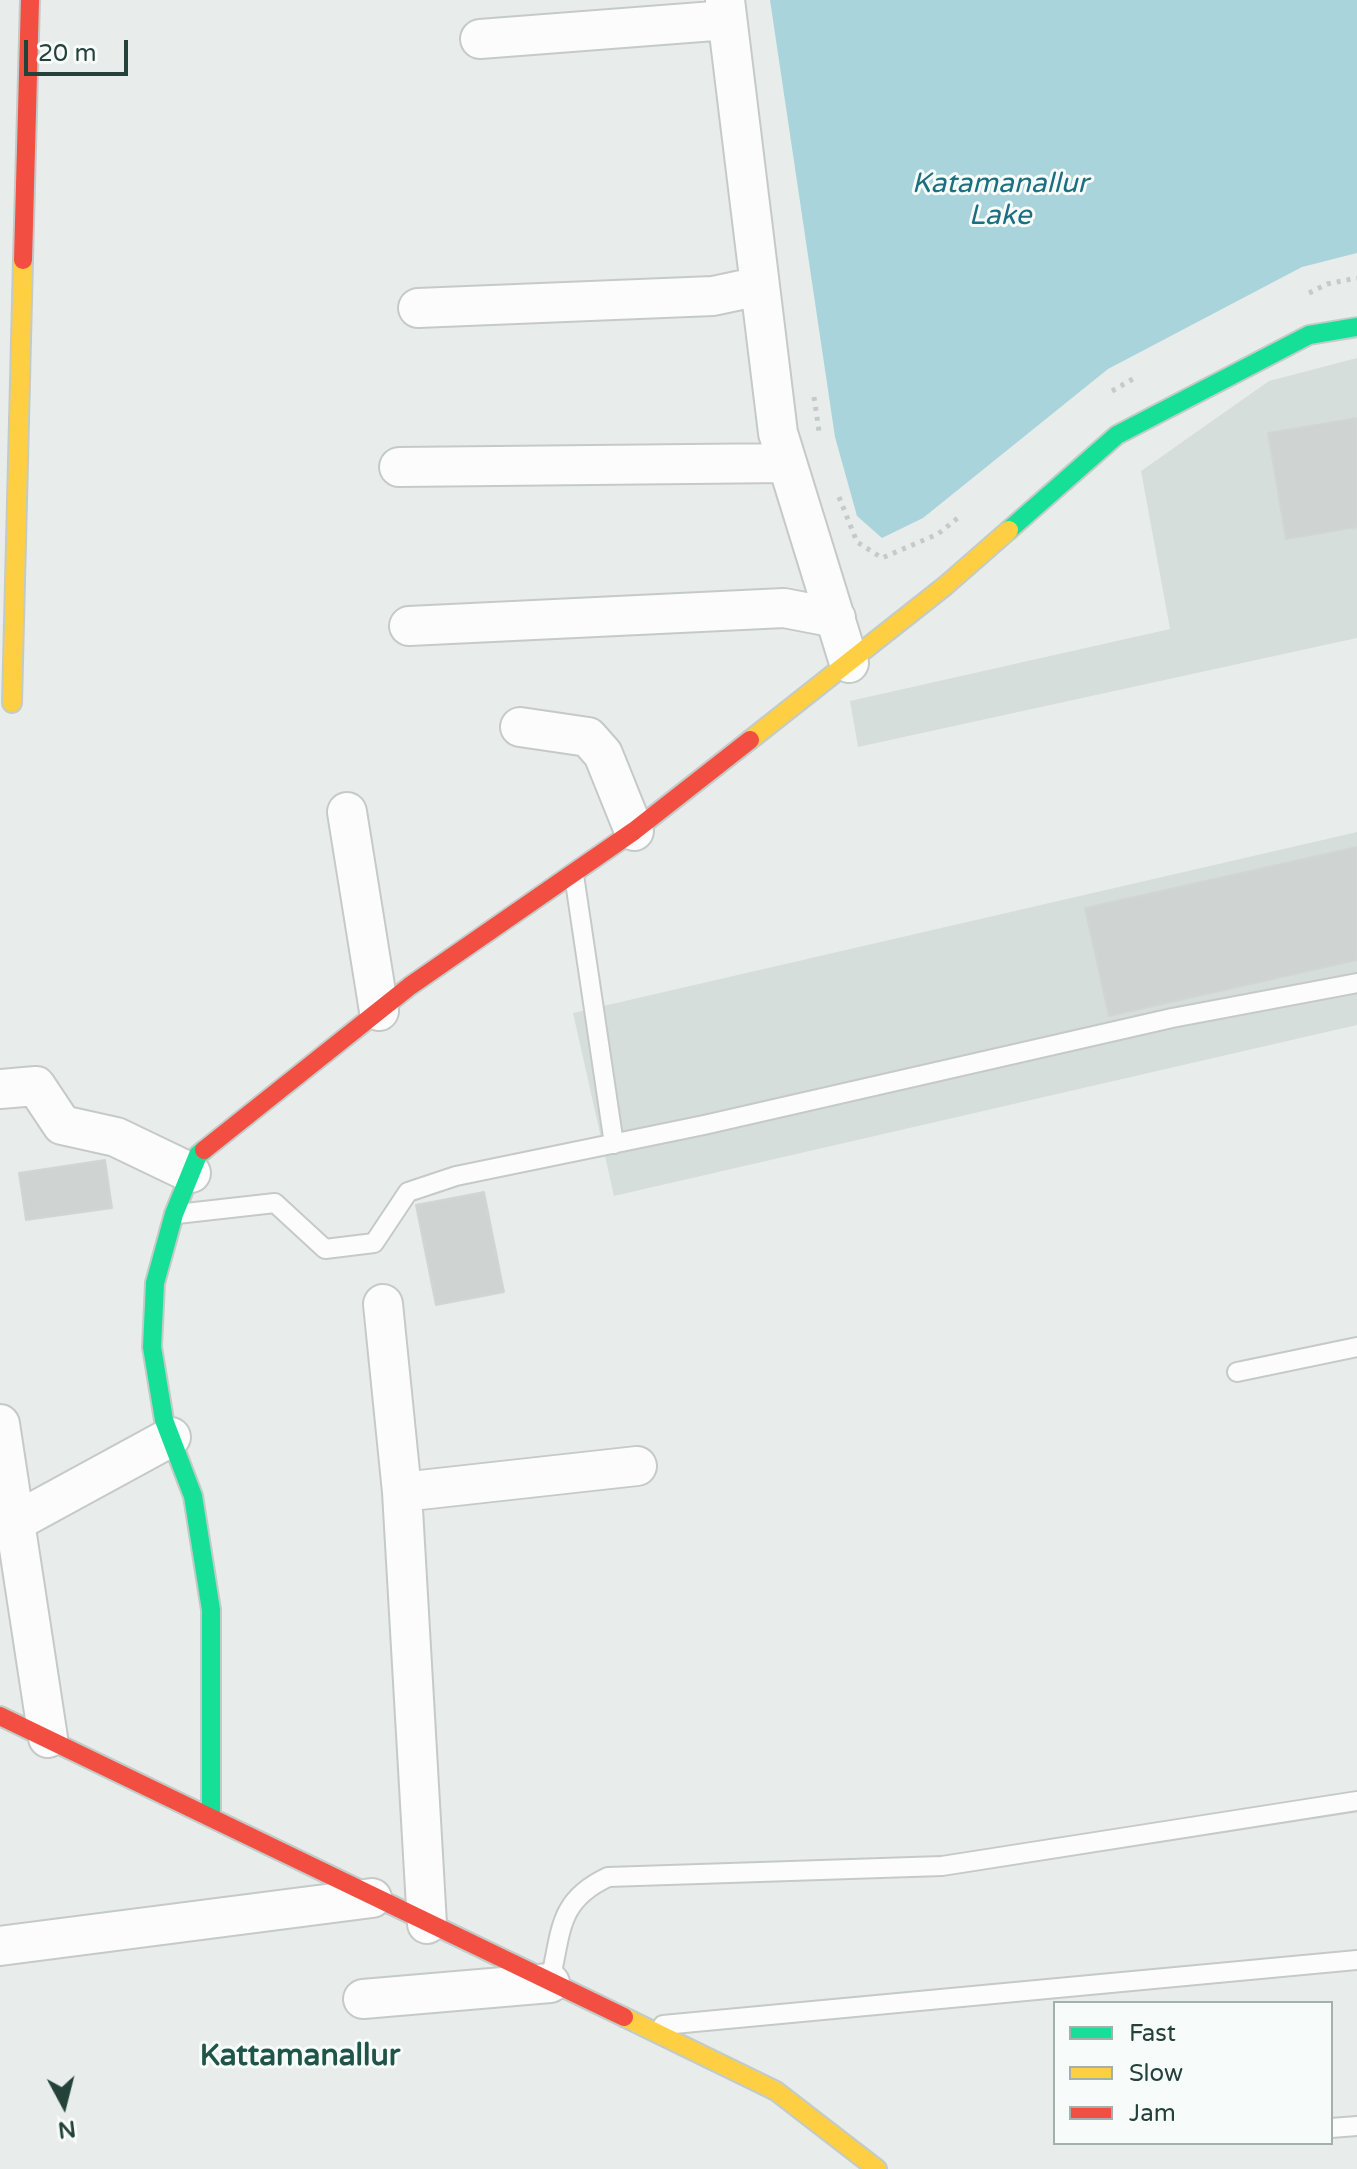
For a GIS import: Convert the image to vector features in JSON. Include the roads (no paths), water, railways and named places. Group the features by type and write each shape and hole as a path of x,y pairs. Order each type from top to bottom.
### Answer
{"street":[{"path":"12,703 30,0"},
{"path":"480,39 726,10 778,433 849,663"},
{"path":"418,308 713,296 760,286"},
{"path":"211,1817 211,1610 193,1496 164,1420 152,1347 155,1283 174,1214 198,1155 410,986 634,831 849,663 945,586 1117,435 1309,335 1357,327"},
{"path":"399,467 787,463"},
{"path":"409,626 784,608 836,618"},
{"path":"520,727 588,737 603,754 634,831"},
{"path":"347,812 379,1011"},
{"path":"0,1089 36,1086 62,1125 116,1137 191,1173"},
{"path":"383,1304 402,1492 427,1924"},
{"path":"0,1424 48,1738"},
{"path":"15,1522 171,1437"},
{"path":"402,1492 637,1466"},
{"path":"0,1716 776,2091 877,2169"},
{"path":"0,1946 372,1898"},
{"path":"363,1999 550,1983"}],"lane":[{"path":"574,875 614,1144"},
{"path":"174,1214 275,1203 325,1249 374,1243 408,1192 456,1176 614,1144 1172,1018 1357,983"},
{"path":"1237,1372 1357,1347"},
{"path":"550,1983 569,1905 585,1888 608,1877 942,1866 1357,1801"},
{"path":"642,2027 1357,1960"},
{"path":"1333,2128 1357,2126"}],"water":[{"name":"Katamanallur Lake","path":"770,0 1357,0 1357,253 1302,267 1108,369 923,518 882,538 857,516 835,437"}],"district":[{"name":"Kattamanallur","path":"300,2057"}]}
